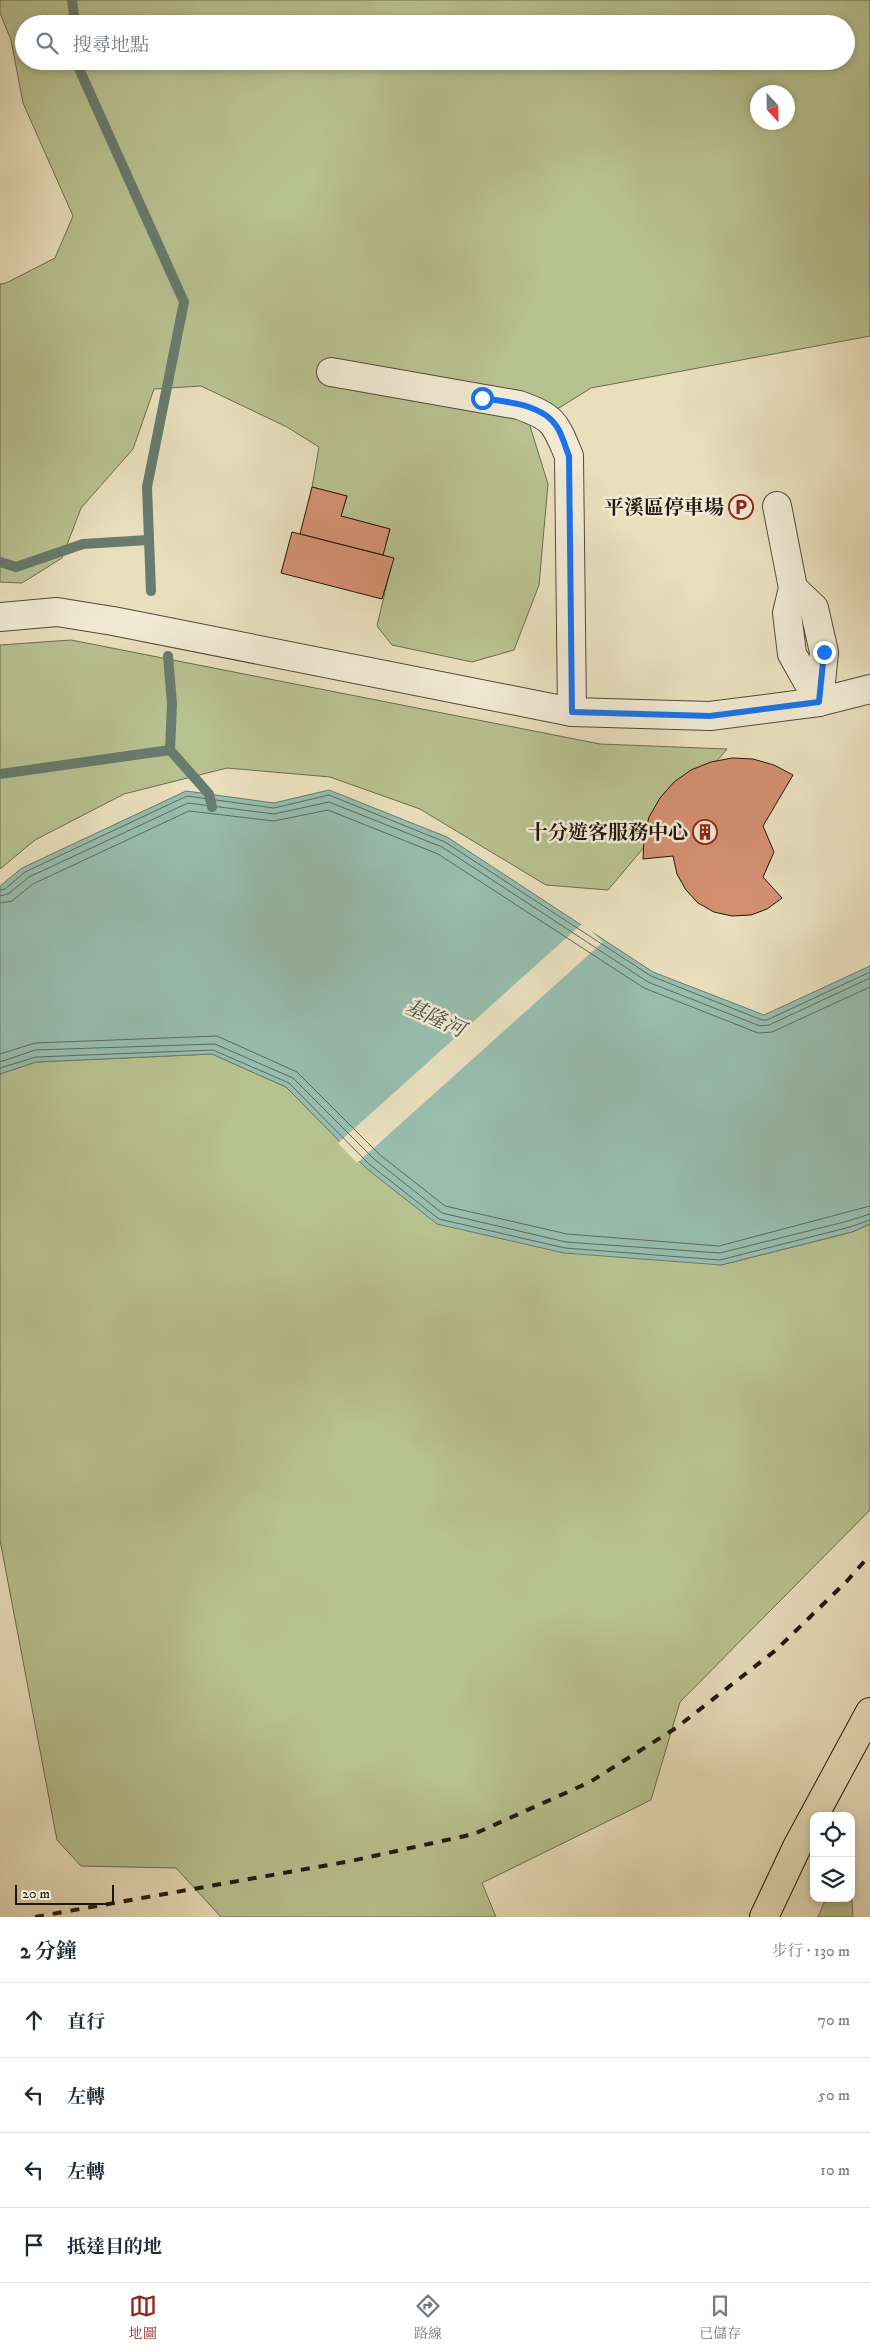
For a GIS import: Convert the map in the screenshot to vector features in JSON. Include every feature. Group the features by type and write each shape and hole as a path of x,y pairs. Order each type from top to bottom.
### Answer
{"main road":[{"path":"764,1917 797,1846 870,1712"}],"street":[{"path":"331,372 519,404 540,412 557,426 569,456 572,712"},
{"path":"777,506 793,588 814,608 824,652 819,702"},
{"path":"0,617 57,612 113,620 572,712 710,716 819,702 870,689"}],"shaded area":[{"path":"0,0 870,0 870,336 591,388 530,426 548,484 539,585 514,650 472,662 392,645 377,626 393,558 383,555 390,529 341,516 347,496 312,487 319,447 287,427 201,386 154,389 133,449 81,508 62,558 22,583 0,582 0,284 6,283 55,258 73,216 23,103 17,70 855,70 855,15 15,15 15,61 11,40 0,13"},
{"path":"71,640 600,744 727,749 608,890 546,885 420,809 330,777 227,768 124,794 35,840 0,869 0,645"},
{"path":"212,1054 286,1087 366,1168 721,1265 852,1232 870,1224 870,1510 680,1702 651,1800 482,1883 496,1917 221,1917 176,1868 81,1866 57,1840 0,1540 0,1074 36,1062"},
{"path":"824,1902 852,1902 853,1917 818,1917"}],"water":[{"name":"基隆河","path":"329,790 447,837 653,972 764,1015 870,966 870,1224 852,1232 721,1265 564,1253 437,1224 366,1168 286,1087 212,1054 36,1062 0,1074 0,886 22,868 186,791 274,803"}],"pier":[{"path":"583,923 603,942 357,1163 338,1143"}],"building":[{"path":"312,487 347,496 341,516 390,529 383,555 300,534"},
{"path":"292,532 394,558 382,599 281,573"},
{"name":"十分遊客服務中心","path":"732,758 753,759 774,765 793,775 763,826 774,852 763,877 782,898 767,909 751,915 732,916 714,912 698,903 686,890 677,874 673,856 643,859 644,837 649,817 660,798 674,782 691,770 711,762"}],"waterway":[{"path":"72,0 74,15"},
{"path":"80,70 184,302 147,487 151,591"},
{"path":"0,562 16,567 83,544 148,540"},
{"path":"168,656 172,704 170,750 209,794 212,807"},
{"path":"0,774 170,750"}],"railway":[{"path":"35,1917 351,1861 474,1834 590,1782 676,1728 776,1650 847,1581 870,1555"}],"place":[{"name":"平溪區停車場","path":"741,507"},
{"name":"十分遊客服務中心","path":"705,832"}],"route":[{"path":"482,398 519,404 540,412 557,426 569,456 572,712 710,716 819,702 824,652"}]}
